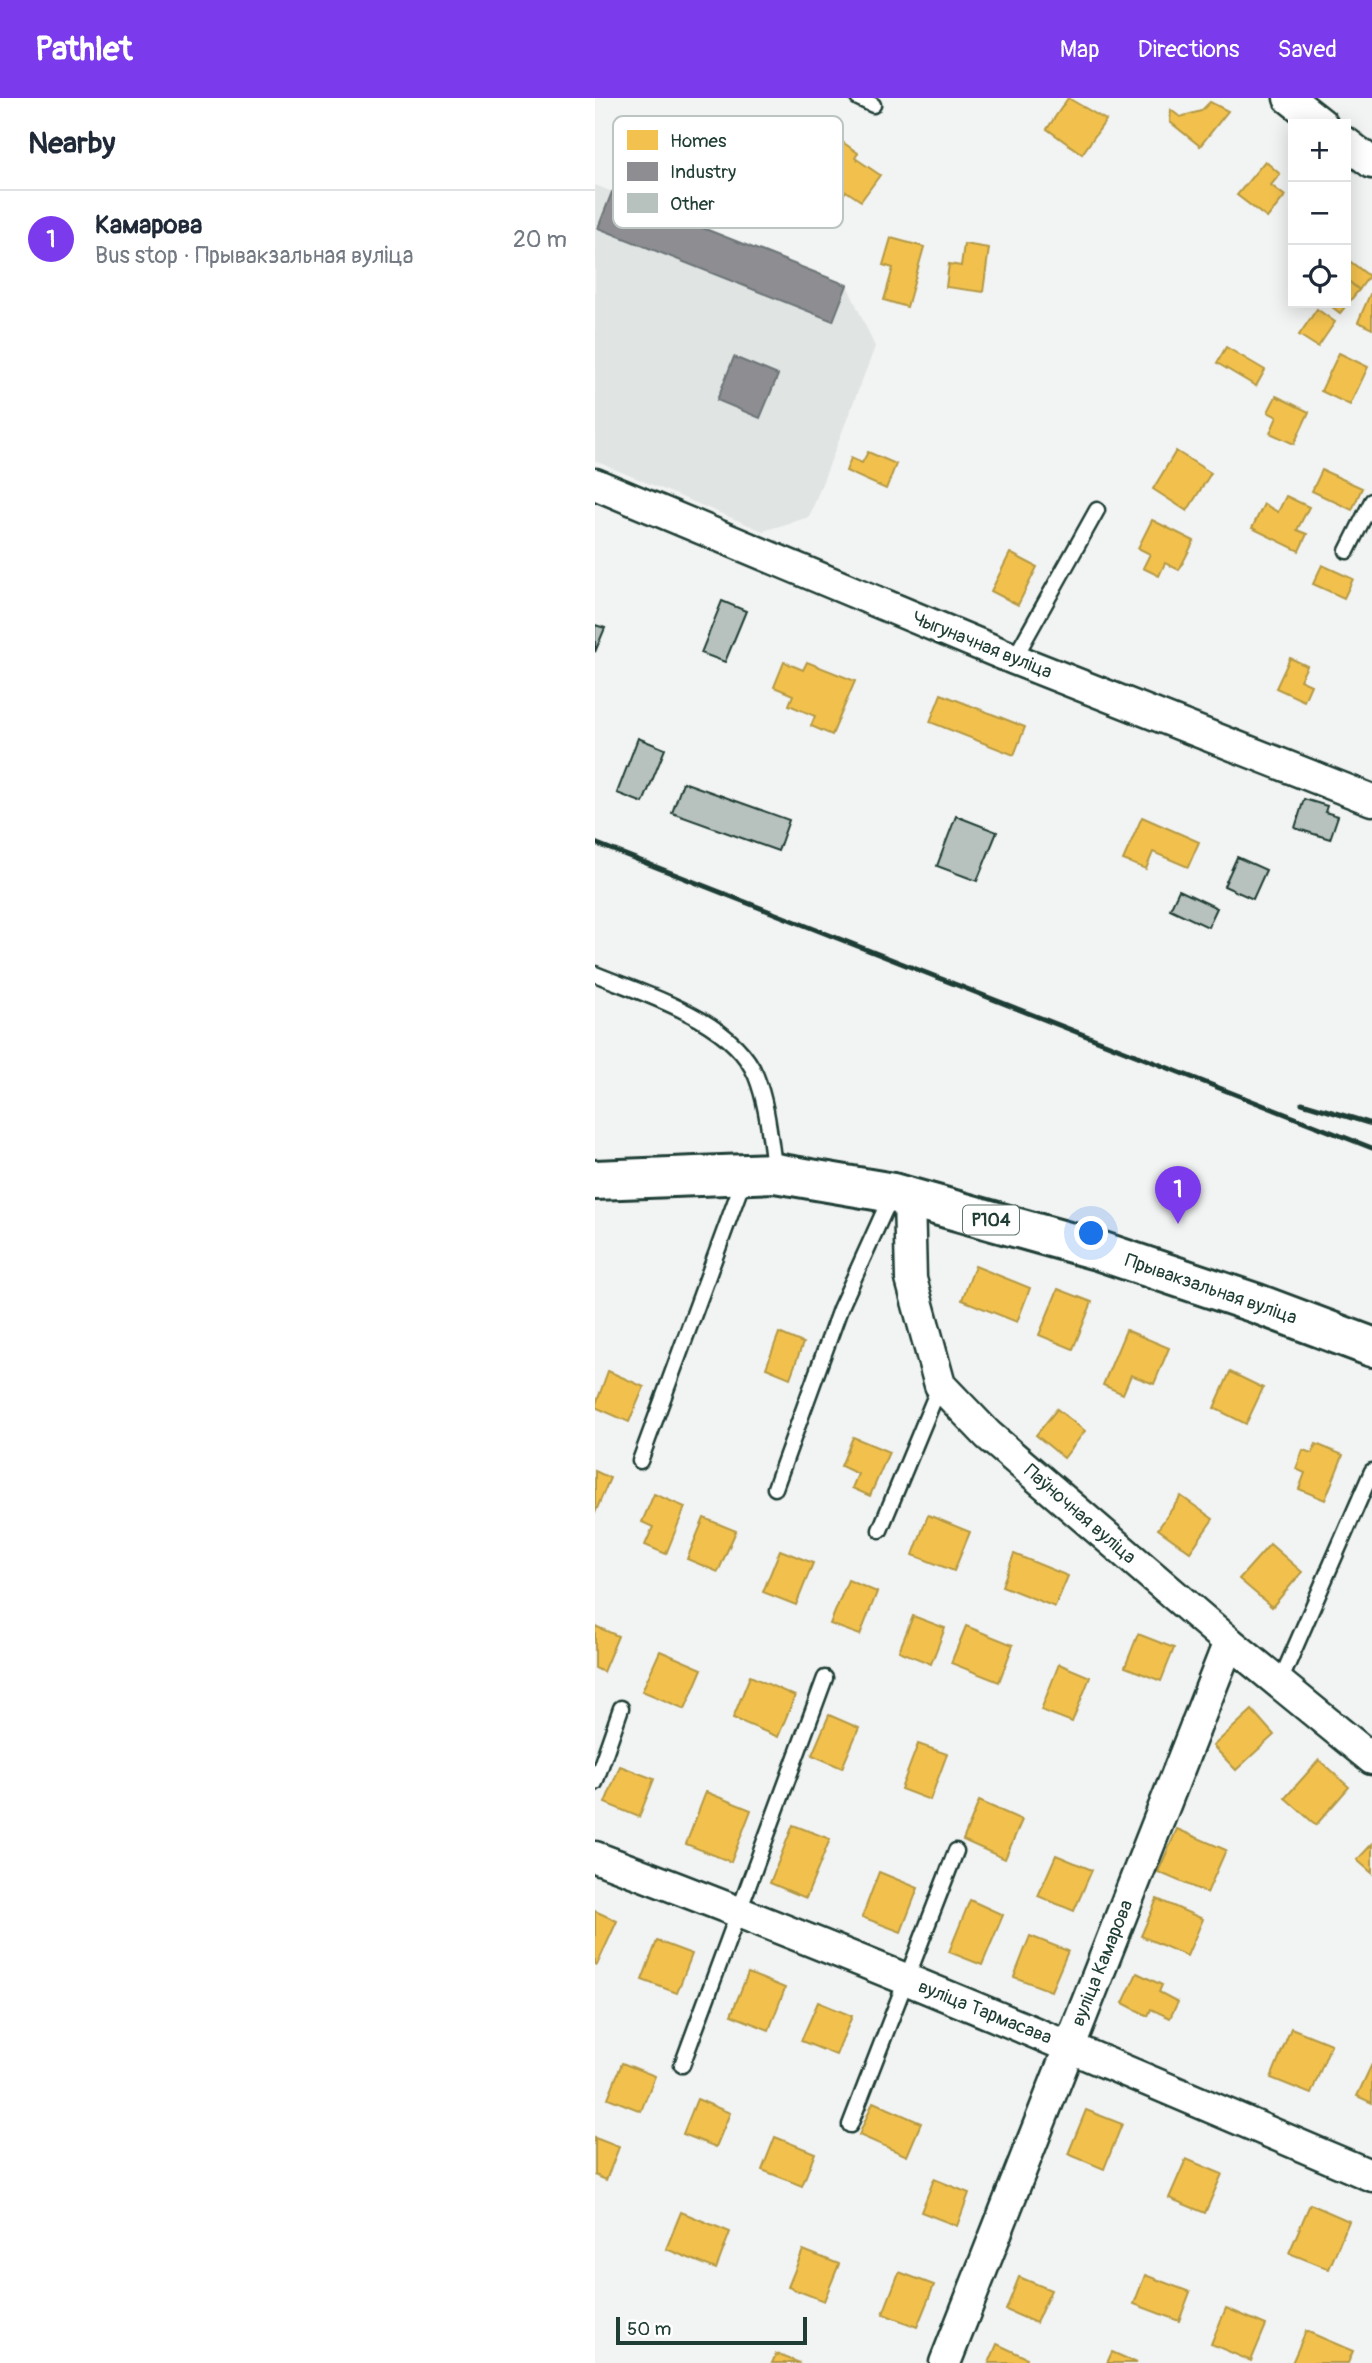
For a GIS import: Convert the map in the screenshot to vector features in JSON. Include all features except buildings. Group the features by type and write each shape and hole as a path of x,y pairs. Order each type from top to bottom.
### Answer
{"main road":[{"name":"Прывакзальная вуліца","path":"595,1180 761,1173 901,1195 1097,1250 1255,1303 1372,1347"}],"street":[{"path":"1289,98 1316,119"},
{"path":"1351,147 1372,163"},
{"name":"Чыгуначная вуліца","path":"595,485 1014,659 1372,800"},
{"name":"Паўночная вуліца","path":"901,1195 911,1279 940,1385 988,1435 1229,1642 1372,1759"},
{"name":"вуліца Камарова","path":"945,2363 1229,1642"},
{"name":"вуліца Тармасава","path":"595,1857 739,1911 1069,2046 1372,2176"}],"lane":[{"path":"858,98 873,105"},
{"path":"1347,551 1372,501"},
{"path":"1014,659 1097,510"},
{"path":"595,974 692,1014 726,1037 755,1074 761,1173 640,1461"},
{"path":"775,1488 840,1309 901,1195"},
{"path":"880,1530 940,1385"},
{"path":"1279,1682 1372,1471"},
{"path":"682,2065 825,1678"},
{"path":"595,1783 621,1708"},
{"path":"850,2125 956,1851"}],"shaded area":[{"path":"595,185 613,192 613,228 703,228 847,285 875,347 809,517 763,531 595,461"}],"railway":[{"path":"595,843 1372,1148"},
{"path":"1302,1103 1372,1124"}],"place":[{"name":"Камарова","path":"1178,1224"}]}
